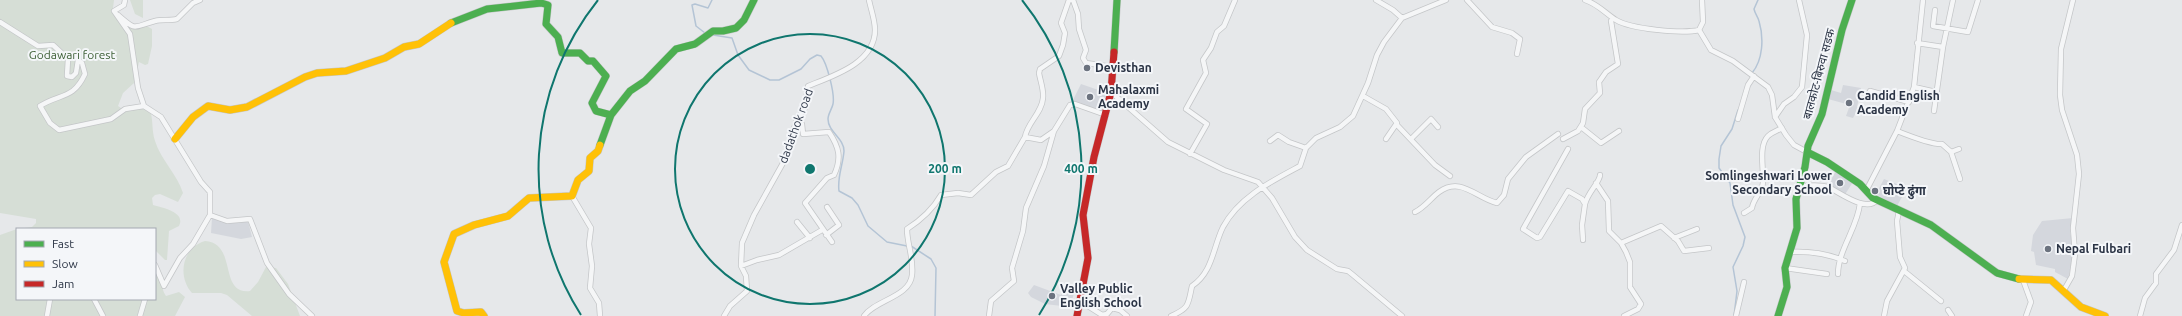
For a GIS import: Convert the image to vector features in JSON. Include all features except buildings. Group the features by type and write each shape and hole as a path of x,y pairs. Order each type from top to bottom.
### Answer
{"street":[{"path":"114,11 124,5 125,0"},
{"path":"114,11 134,27 140,28 154,21 177,19 193,3 200,0"},
{"path":"572,196 578,180 588,170 590,158 598,151 611,116 630,91 645,81 676,49 695,44 708,34 733,31 747,18 754,0"},
{"name":"dadathok road","path":"724,316 730,306 746,291 746,276 741,266 742,243 754,215 783,163 797,119 805,108 808,86 851,68 872,46 875,31 869,0"},
{"path":"864,316 876,306 899,293 908,285 912,276 908,243 908,228 919,221 933,207 941,195 958,193 971,195 996,172 1008,166 1025,137 1026,129 1042,103 1044,96 1039,73 1040,69 1059,56 1064,45 1065,33 1061,23 1069,0"},
{"path":"1073,0 1078,14 1079,29 1086,50 1083,58 1086,62 1113,67"},
{"path":"1076,316 1086,270 1088,249 1083,225 1083,215 1094,157 1111,92 1117,0"},
{"path":"1190,154 1207,124 1186,109 1206,73 1203,60 1211,48 1218,32 1224,26 1235,0"},
{"path":"1376,0 1393,10 1402,18"},
{"path":"1171,316 1184,310 1189,304 1192,286 1198,282 1208,268 1220,236 1229,218 1262,186 1300,166 1306,148 1316,138 1340,127 1353,116 1363,96 1377,55 1384,42 1402,18 1446,0"},
{"path":"1467,0 1492,27 1515,34 1520,39 1517,54"},
{"path":"1585,0 1595,4 1613,18 1633,26 1655,30 1685,32 1699,30"},
{"path":"1699,30 1703,22 1702,0"},
{"path":"1775,117 1784,104 1794,97 1802,87 1807,34 1799,0"},
{"name":"बालकोट-बिरुवा सडक","path":"1785,268 1797,228 1795,207 1807,152 1822,114 1842,30 1852,0"},
{"path":"1867,189 1897,131 1914,87 1923,0"},
{"path":"1934,111 1943,47 1949,28 1953,0"},
{"path":"1935,10 1933,26 1966,32 1970,31 1972,16 1978,0"},
{"path":"2064,290 2072,276 2075,254 2072,228 2079,174 2077,155 2062,112 2060,95 2061,49 2073,0"},
{"path":"175,139 193,117 208,106 230,110 247,107 305,77 325,72 346,71 385,58 404,47 419,44 450,23 487,9 541,3 548,5 549,8 546,23 548,27 555,32 560,40 562,53 580,53 588,61 593,61 606,76 592,103 596,111 611,116"},
{"path":"114,11 130,34 138,88 144,106 161,117 201,182 210,192 210,215 194,244 180,258 164,286 156,267"},
{"path":"1563,139 1575,133 1580,127 1585,109 1600,93 1599,82 1606,72 1618,64 1611,21 1613,18"},
{"path":"0,22 38,46 53,46 68,59 67,76 72,77 76,73 78,60 82,63 85,74 78,86 66,96 51,99 40,106 50,123 59,130 111,119 125,110 144,106"},
{"path":"1699,30 1711,50 1727,58 1754,76 1770,90 1775,117 1794,145 1827,162 1867,189 1876,200 1931,225 1997,273 2023,280 2051,280 2064,290 2081,307 2105,316"},
{"path":"1918,43 1943,47"},
{"path":"1738,119 1748,84 1754,76"},
{"path":"1914,87 1936,92"},
{"path":"1870,91 1909,102"},
{"path":"1111,92 1168,142 1231,173 1258,182 1295,237 1307,250 1338,269 1353,275 1402,316"},
{"path":"1363,96 1386,109 1410,140 1435,165 1450,176"},
{"path":"989,316 991,301 1014,281 1012,268 1023,232 1026,208 1044,166 1054,131 1067,109 1072,104 1106,115"},
{"path":"797,119 802,124 803,134 829,132 839,151 839,166 834,176 827,178 805,203 822,230 832,242"},
{"path":"1410,140 1431,119 1438,127"},
{"path":"1386,139 1397,125"},
{"path":"1580,127 1601,143 1619,131"},
{"path":"1744,213 1752,208 1754,199 1763,184 1762,164 1766,138 1769,134 1782,128"},
{"path":"1025,137 1041,140 1054,131"},
{"path":"1897,131 1929,141 1935,145 1942,144 1951,152 1960,179"},
{"path":"1415,212 1443,189 1455,185 1476,192 1497,203 1504,195 1508,179 1526,157 1558,134"},
{"path":"1270,141 1278,135 1289,142 1306,148"},
{"path":"1568,149 1523,230 1537,238 1540,237 1568,192 1582,199 1585,204"},
{"path":"1951,152 1959,149"},
{"path":"1583,240 1585,204 1589,192 1600,179 1600,175"},
{"path":"1596,183 1608,201 1609,231 1621,243 1630,262 1630,287 1641,304 1638,309 1624,316"},
{"path":"1800,186 1827,187 1860,203 1869,204 1876,200"},
{"path":"484,316 481,312 464,313 457,311 444,262 454,234 474,225 508,216 529,198 572,196"},
{"path":"572,196 592,228 589,244 592,266 590,288 599,303 600,316"},
{"path":"1838,274 1839,259 1848,243 1860,203"},
{"path":"826,235 839,225 827,207"},
{"path":"1884,316 1887,301 1904,271 1905,266 1900,257 1897,221 1899,211"},
{"path":"210,215 227,221 250,219 268,263 289,294 312,316"},
{"path":"797,222 810,238"},
{"path":"2140,316 2148,292 2156,283 2156,274 2174,250 2182,225"},
{"path":"1621,243 1661,226 1678,241 1686,252 1709,248"},
{"path":"741,266 757,260 779,255 822,230"},
{"path":"1674,238 1697,230"},
{"path":"1790,252 1816,252 1844,262"},
{"path":"1778,316 1787,288 1785,268 1827,274"},
{"path":"1904,271 1941,301"},
{"path":"2023,280 2031,302 2026,316"},
{"path":"1736,314 1744,282"},
{"path":"47,316 50,300"},
{"path":"95,300 103,316"},
{"path":"140,316 145,300"},
{"path":"1080,301 1102,315 1107,314 1112,308 1115,308 1127,316"},
{"path":"1948,310 1952,316"}],"shaded area":[{"name":"Mahalaxmi Academy","path":"1081,84 1107,93 1101,111 1072,102"},
{"name":"Candid English Academy","path":"1843,85 1861,88 1857,107 1859,107 1853,118 1846,116 1850,105 1828,99 1831,90 1841,93"},
{"name":"Somlingeshwari Lower Secondary School","path":"1836,171 1853,182 1844,196 1828,185"},
{"path":"1884,179 1907,188 1897,206 1876,194"},
{"path":"247,217 252,237 241,239 211,233 212,218 235,219"},
{"path":"2073,218 2070,233 2073,243 2069,251 2073,256 2068,279 2055,272 2055,269 2036,265 2034,252 2031,251 2033,235 2042,221"},
{"name":"Valley Public English School","path":"1034,285 1061,295 1063,287 1075,290 1070,307 1045,304 1031,297 1028,293"}],"green space":[{"name":"Godawari forest","path":"0,0 114,0 113,8 131,28 145,25 152,29 152,46 148,64 145,65 139,62 134,83 123,93 118,106 121,108 142,104 149,108 154,137 158,148 183,193 178,202 160,194 155,195 152,198 153,205 172,211 179,217 180,221 179,226 169,231 167,260 165,260 156,251 156,228 25,228 32,227 36,223 36,219 0,213"},
{"path":"130,0 143,0 143,18 135,14"},
{"path":"16,229 16,300 156,300 156,272 159,271 163,290 166,296 179,292 185,297 175,316 0,316 0,235"},
{"path":"205,241 215,244 221,250 230,277 234,285 240,290 250,291 258,282 266,267 276,268 288,284 300,316 252,316 227,295 221,293 192,293 184,279 184,263 191,250"}],"waterway":[{"path":"705,33 696,26 692,5 695,4 708,8 712,0"},
{"path":"1752,73 1756,68 1762,48 1761,28 1754,9 1758,0"},
{"path":"713,35 732,38 738,55 749,70 770,80 779,80 801,69 810,59 817,55 821,56 828,72 833,93 833,104 828,117 829,124 830,128 842,142 844,151 839,181 839,191 852,198 858,205 868,226 887,242 907,246"},
{"path":"1734,316 1737,291 1733,267 1743,246 1745,237 1733,205 1730,183 1719,168 1719,159 1721,146 1732,129 1738,110"},
{"path":"911,246 931,259 936,268 935,316"}],"traffic: fast":[{"path":"600,145 611,115 630,91 645,81 676,49 695,44 713,31 723,31 736,28 744,20 754,0"},
{"path":"1114,52 1117,0"},
{"path":"1778,316 1787,287 1785,268 1797,228 1796,199 1805,167 1808,146 1822,114 1842,30 1852,0"},
{"path":"451,23 487,9 541,3 548,5 546,24 558,37 562,53 580,53 588,61 593,61 606,76 592,103 596,111 611,115"},
{"path":"1807,152 1827,162 1860,184 1873,198 1931,225 1997,273 2019,279"}],"traffic: slow":[{"path":"175,139 193,117 208,106 230,110 247,107 305,77 317,73 346,71 385,58 404,47 419,44 451,23"},
{"path":"484,316 481,312 464,313 457,311 444,262 454,234 474,225 508,216 529,198 572,196 578,180 589,171 590,158 598,151 600,145"},
{"path":"2019,279 2051,280 2081,307 2105,316"}],"traffic: jam":[{"path":"1077,316 1088,258 1083,215 1094,157 1111,92 1114,52"}],"place":[{"name":"Devisthan","path":"1087,68"},
{"name":"Mahalaxmi Academy","path":"1090,97"},
{"name":"Candid English Academy","path":"1849,103"},
{"name":"Somlingeshwari Lower Secondary School","path":"1840,183"},
{"name":"घोप्टे ढुंगा","path":"1875,191"},
{"name":"Nepal Fulbari","path":"2048,249"},
{"name":"Valley Public English School","path":"1052,296"}]}
